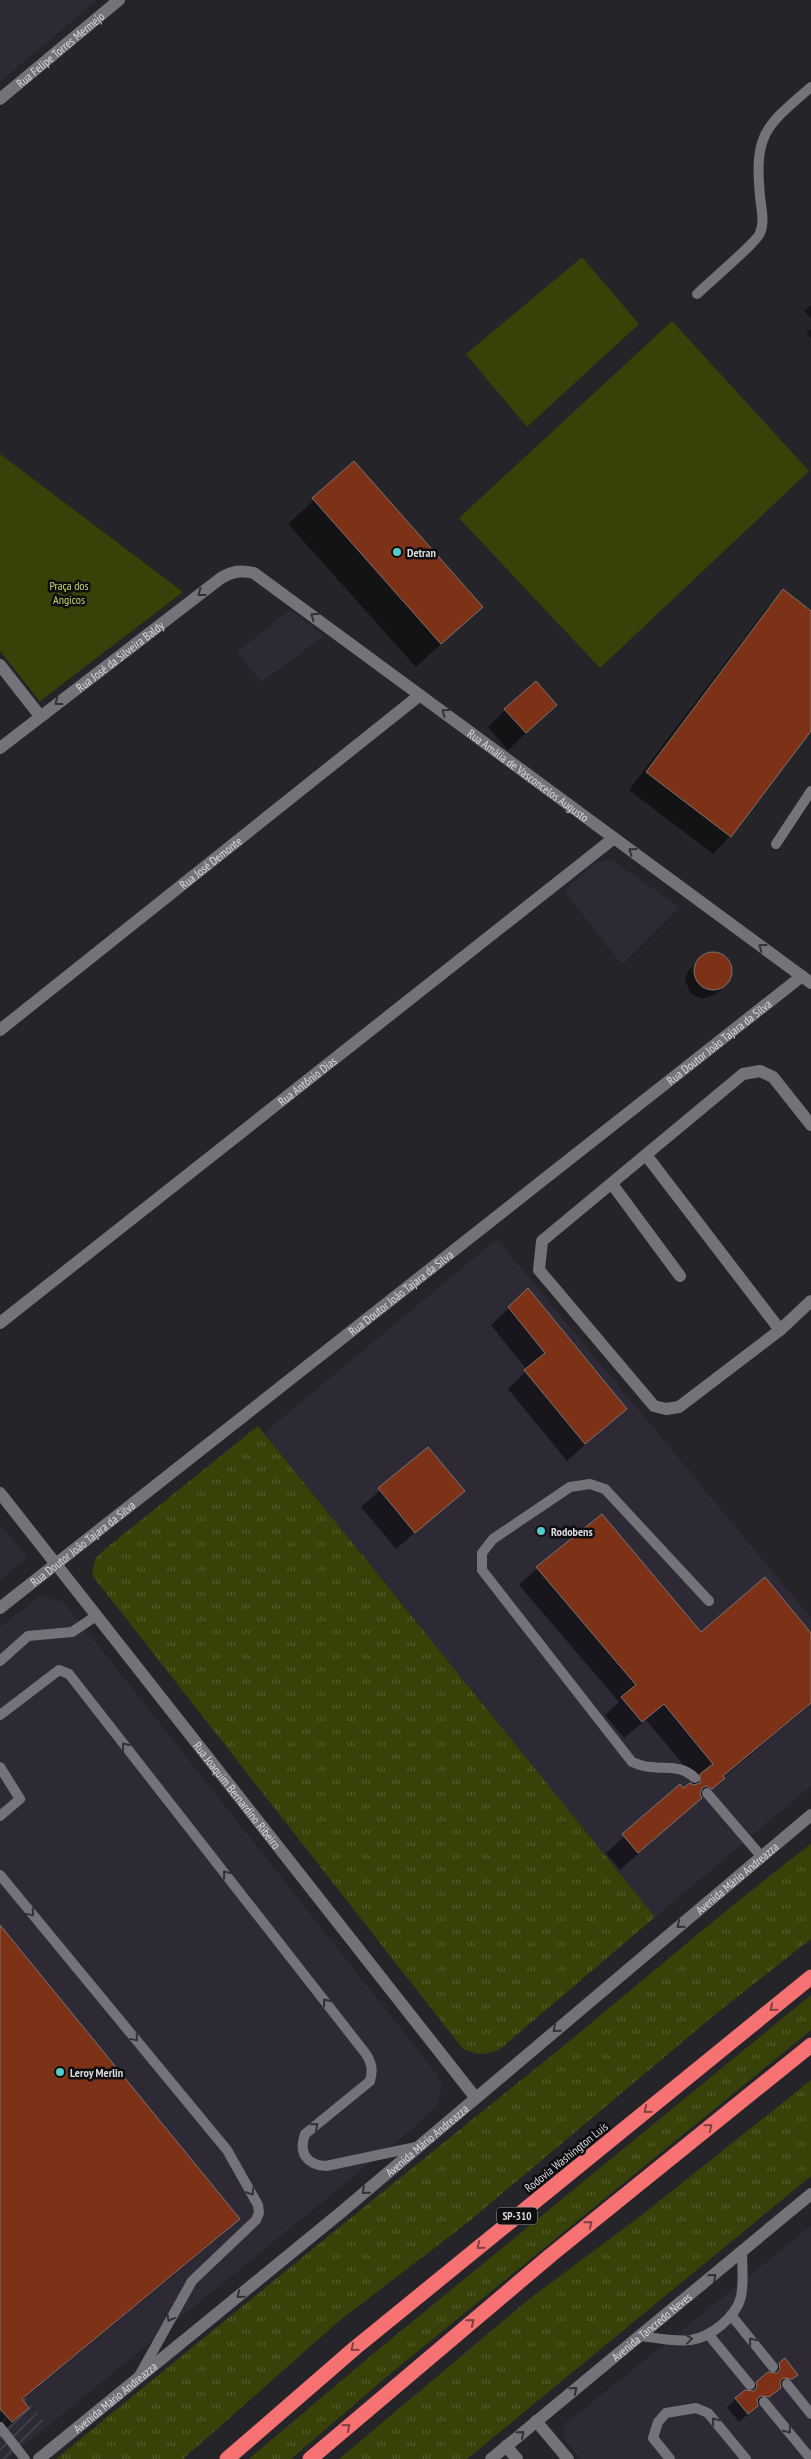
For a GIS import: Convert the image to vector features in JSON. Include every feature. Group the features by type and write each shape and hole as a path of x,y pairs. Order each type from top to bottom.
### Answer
{"highway":[{"name":"Rodovia Washington Luís","path":"227,2459 355,2348 811,1977"},
{"path":"310,2459 552,2255 811,2045"}],"street":[{"name":"Rua Felipe Torres Mermejo","path":"0,99 119,0"},
{"name":"Rua Amália de Vasconcelos Augusto","path":"243,571 263,579 806,979"},
{"name":"Rua José da Silveira Baldy","path":"0,748 221,578 231,572 243,571"},
{"path":"0,665 40,716"},
{"name":"Rua José Demonte","path":"0,1030 420,694"},
{"name":"Rua Antônio Dias","path":"0,1323 614,838"},
{"name":"Rua Doutor João Tajara da Silva","path":"0,1608 806,979"},
{"path":"811,1125 773,1077 760,1070 743,1074 542,1242 539,1270 654,1406 679,1407 780,1330 811,1301"},
{"path":"646,1155 780,1330"},
{"path":"612,1184 680,1276"},
{"name":"Rua Joaquim Bernardino Ribeiro","path":"0,1493 474,2098"},
{"name":"Avenida Mário Andreazza","path":"39,2459 331,2220 811,1815"},
{"name":"Avenida Tancredo Neves","path":"491,2459 811,2194"},
{"path":"536,2421 568,2459"},
{"path":"506,2446 516,2459"}],"lane":[{"path":"697,294 760,235 763,216 757,171 762,138 779,115 811,87"},
{"path":"776,844 811,791"},
{"path":"695,1778 689,1772 675,1768 649,1768 632,1762 482,1570 482,1553 493,1539 570,1487 590,1484 605,1490 709,1601"},
{"path":"0,1661 28,1636 72,1632 96,1616"},
{"path":"0,1716 59,1670 69,1674 366,2054 372,2072 370,2080 305,2134 302,2152 307,2161 315,2166 326,2166 416,2147"},
{"path":"0,1767 20,1799 0,1816"},
{"path":"707,1793 761,1856"},
{"path":"0,1875 227,2150 258,2205 259,2213 256,2220 202,2271 183,2293 137,2379"},
{"path":"641,2336 691,2340 708,2334 731,2315 741,2298 742,2250"},
{"path":"731,2315 773,2367"},
{"path":"708,2334 750,2385"},
{"path":"787,2384 811,2414"},
{"path":"764,2402 811,2459"},
{"path":"670,2459 653,2438 658,2422 666,2413 696,2408 708,2413 746,2459"},
{"path":"0,2427 25,2459"}],"shaded area":[{"path":"0,0 97,0 0,82"},
{"path":"290,610 324,636 261,682 237,652"},
{"path":"608,860 614,862 680,907 622,964 564,891 597,862"},
{"name":"Rodobens","path":"497,1239 811,1618 811,1786 655,1917 264,1433"},
{"path":"0,1524 27,1558 0,1580"},
{"path":"40,1596 64,1602 436,2073 442,2086 437,2106 420,2122 48,2426 0,2366 0,1627"},
{"path":"811,2226 811,2459 581,2459 564,2439 563,2426"},
{"path":"0,2366 48,2426 7,2459 0,2459"}],"green space":[{"path":"582,257 639,324 527,427 466,354"},
{"path":"672,321 809,471 600,668 459,518"},
{"name":"Praça dos Angicos","path":"0,454 183,592 40,701 42,704 0,651"},
{"path":"258,1426 655,1917 500,2049 490,2053 473,2053 463,2049 92,1575 95,1559 104,1550"},
{"path":"811,1844 811,1939 718,2012 467,2223 339,2321 183,2459 56,2459 561,2048 716,1919"},
{"path":"811,1995 811,2030 390,2374 291,2459 249,2459 373,2354"},
{"path":"811,2080 811,2176 467,2459 339,2459 528,2300 647,2211"}],"building":[{"name":"Detran","path":"354,461 483,607 441,644 312,498"},
{"path":"783,589 811,611 811,731 731,837 646,772"},
{"path":"536,681 557,705 526,733 504,709"},
{"path":"713,952 727,957 732,971 727,985 713,990 699,985 694,971 699,957"},
{"path":"528,1288 627,1409 585,1444 524,1370 545,1353 508,1307"},
{"path":"428,1447 465,1491 415,1533 378,1488"},
{"path":"602,1514 701,1632 765,1577 811,1633 811,1703 723,1776 725,1778 712,1789 706,1786 702,1788 700,1794 702,1798 638,1853 622,1834 680,1784 683,1788 690,1783 694,1785 700,1783 700,1774 713,1764 664,1704 642,1722 621,1697 636,1685 536,1567"},
{"name":"Leroy Merlin","path":"0,1925 240,2219 22,2399 29,2408 12,2422 0,2409"},
{"path":"785,2358 798,2375 792,2379 783,2378 780,2382 781,2388 769,2397 760,2396 757,2400 758,2406 748,2414 735,2398 745,2390 754,2391 757,2387 756,2382 768,2372 777,2373 780,2369 779,2363"}],"place":[{"name":"Detran","path":"397,552"},
{"name":"Rodobens","path":"541,1531"},
{"name":"Leroy Merlin","path":"60,2072"}]}
